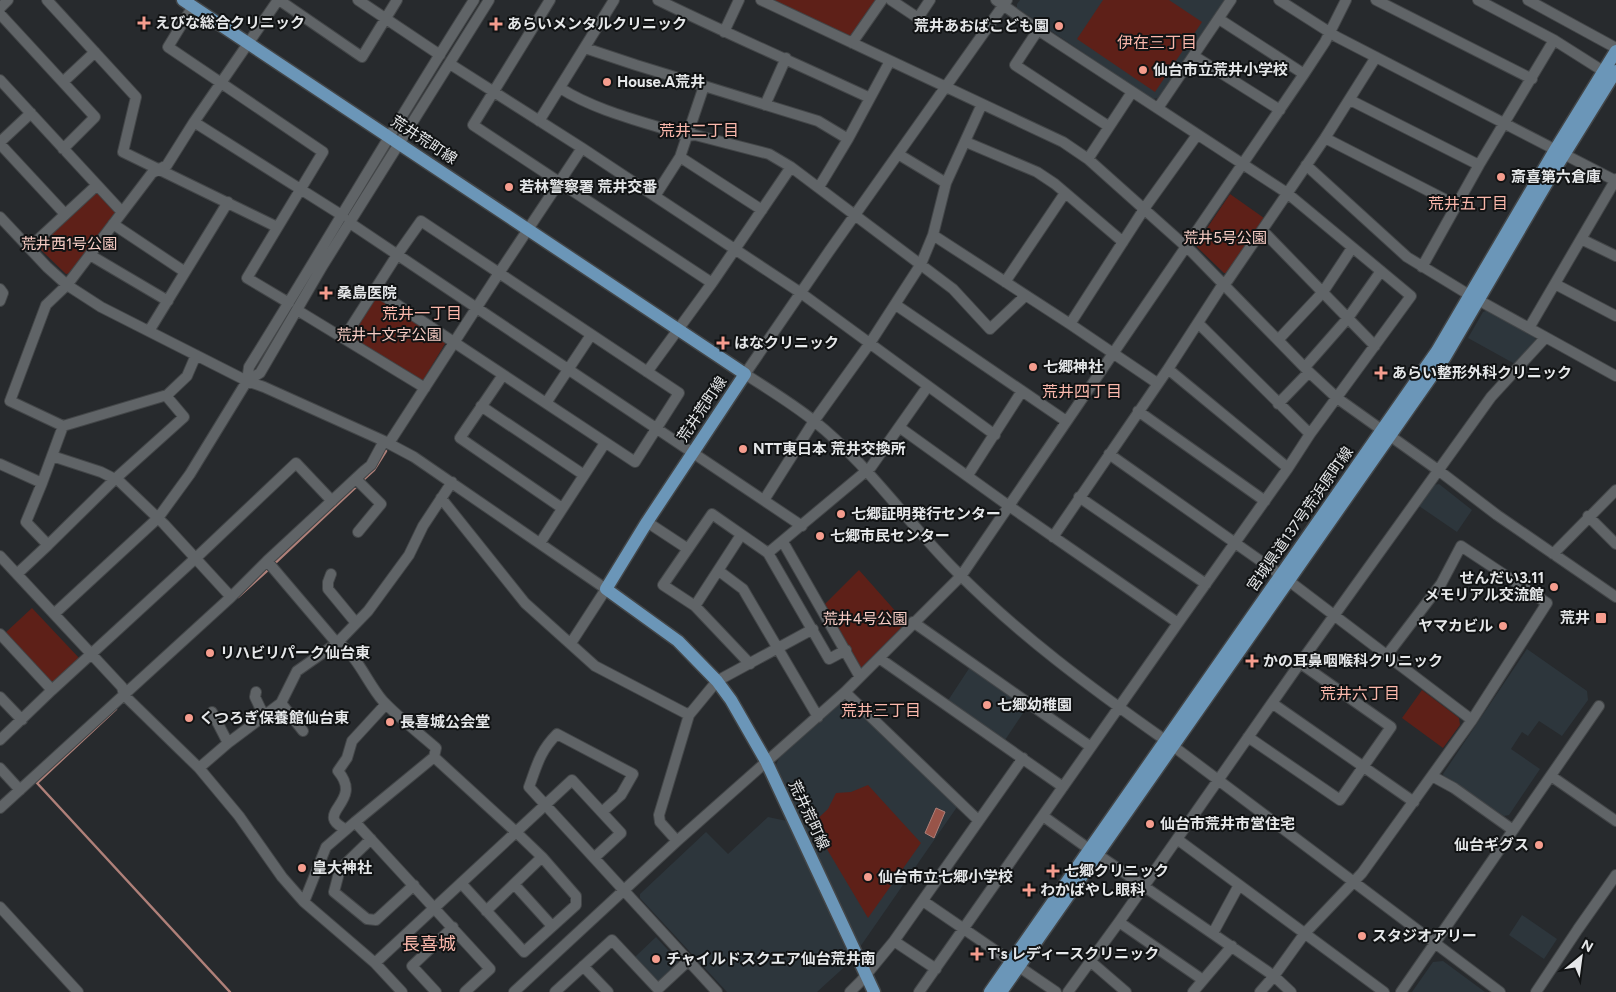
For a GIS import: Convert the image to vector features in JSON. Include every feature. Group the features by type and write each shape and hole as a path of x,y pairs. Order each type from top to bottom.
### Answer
{"main road":[{"name":"荒井荒町線","path":"188,3 745,374 647,522 606,589 678,641 717,681 744,721 766,761 874,992"},
{"name":"宮城県道137号荒浜原町線","path":"990,992 1015,964 1386,433 1437,351 1475,299 1560,152 1612,74 1616,49"},
{"name":"宮城県道137号荒浜原町線","path":"1001,992 1015,964"}],"street":[{"path":"0,8 8,0"},
{"path":"47,0 136,97 123,152 277,227"},
{"path":"10,401 46,305 67,285 152,172 167,165 194,122 278,0 362,57 398,0"},
{"path":"358,0 440,55"},
{"path":"54,614 158,518 190,474 247,381 249,367 293,307 347,220 394,140 440,55 474,0"},
{"path":"394,140 450,64 489,0"},
{"path":"550,0 473,125 712,283"},
{"path":"539,121 614,0"},
{"path":"658,0 870,98"},
{"path":"724,32 740,0"},
{"path":"761,0 1063,142 1088,159 1187,246 1307,370 1337,398 1438,470 1496,515 1616,597"},
{"path":"852,43 882,0"},
{"path":"891,0 918,18 930,0"},
{"path":"1158,108 1231,0"},
{"path":"1279,0 1330,32 1376,57 1616,180 1529,328"},
{"path":"514,992 677,841 845,692 961,576 1280,110 1330,32 1346,0"},
{"path":"1376,0 1532,78"},
{"path":"1478,0 1554,40 1612,74"},
{"path":"1528,0 1616,49"},
{"path":"919,992 936,969 1119,707 1235,542 1288,468 1310,434 1411,296 1287,194 1038,30 1002,2 745,374 814,421 866,472 961,576 1001,615 1119,707 1500,992"},
{"path":"188,3 168,48 323,152 247,278 425,388"},
{"path":"0,14 95,118 63,149"},
{"path":"1219,19 1304,74"},
{"path":"1038,30 1015,65 1108,126"},
{"path":"1422,267 1479,165 1554,40"},
{"path":"585,48 818,122 848,139"},
{"path":"63,82 95,52"},
{"path":"1194,56 1280,110"},
{"path":"1053,537 1168,369 1223,284 1325,138 1376,57"},
{"path":"765,105 786,58"},
{"path":"819,187 848,139 890,61"},
{"path":"450,64 801,292 995,435"},
{"path":"0,80 122,212"},
{"path":"655,196 680,157 704,86"},
{"path":"560,88 576,98 594,105 687,136 695,135 769,154 819,187 953,289 990,329 1025,296"},
{"path":"1088,159 1132,92"},
{"path":"1350,100 1479,165"},
{"path":"764,500 814,421 896,305 921,264 932,235 946,183 982,104"},
{"path":"31,113 0,143 65,214"},
{"path":"194,122 347,220 692,454 802,526"},
{"path":"1070,324 1144,210 1197,135"},
{"path":"1325,138 1456,205"},
{"path":"966,142 1037,172 1124,242"},
{"path":"0,808 126,697 231,597 270,565 371,464 425,388 582,148"},
{"path":"898,154 946,183"},
{"path":"680,157 762,210"},
{"path":"1306,165 1408,257 1422,267 1475,299 1616,376"},
{"path":"647,372 736,249 791,167"},
{"path":"29,248 97,185"},
{"path":"1005,282 1065,193"},
{"path":"149,331 228,202"},
{"path":"0,216 67,285 100,307 247,381 386,442 452,482 606,589 571,643"},
{"path":"344,338 421,221 679,393 635,462 376,290"},
{"path":"113,224 185,272"},
{"path":"1262,230 1375,346"},
{"path":"932,235 1070,324 1157,384"},
{"path":"1582,239 1616,256"},
{"path":"1278,340 1323,292 1352,248"},
{"path":"90,254 168,301"},
{"path":"1278,404 1348,318 1381,271"},
{"path":"1555,284 1616,316"},
{"path":"0,289 3,293 0,302"},
{"path":"896,305 1066,421"},
{"path":"1198,323 1310,434"},
{"path":"546,403 591,335"},
{"path":"1068,992 1334,615 1491,397 1545,338"},
{"path":"0,396 63,426 167,395 187,376 196,355"},
{"path":"1168,369 1288,468"},
{"path":"503,375 460,438 562,508"},
{"path":"768,554 866,472 928,386"},
{"path":"968,475 1022,391"},
{"path":"17,574 116,478 184,417 167,395"},
{"path":"481,406 584,475"},
{"path":"1138,412 1264,501"},
{"path":"48,545 26,522 63,426"},
{"path":"899,427 1178,623"},
{"path":"540,543 605,443"},
{"path":"1109,454 1285,578 1472,720"},
{"path":"52,456 116,478 158,518 231,597"},
{"path":"0,740 296,463 332,501"},
{"path":"0,464 42,482"},
{"path":"356,479 381,504 358,532"},
{"path":"198,768 281,703 298,671 337,642 368,611 409,555 423,526 452,482"},
{"path":"1553,554 1588,516 1616,490"},
{"path":"1079,497 1206,584"},
{"path":"441,498 525,603 596,666 689,715"},
{"path":"750,664 695,606 663,585 712,514 768,554 829,659 846,650"},
{"path":"1588,516 1616,544"},
{"path":"647,522 688,549"},
{"path":"695,606 742,535"},
{"path":"783,542 860,677"},
{"path":"1260,992 1305,933 1362,873 1472,720 1547,603 1461,546 1440,584 1387,655"},
{"path":"0,556 122,687 126,697 198,768 238,816 282,877 304,902 375,963 402,992"},
{"path":"270,565 357,663 386,704 436,748 434,757 326,847 304,902"},
{"path":"719,571 743,589 818,717"},
{"path":"331,574 328,589 356,623"},
{"path":"913,622 1091,747"},
{"path":"677,841 660,822 659,815 689,715 717,681 813,629"},
{"path":"0,634 52,690"},
{"path":"879,658 1063,787"},
{"path":"1248,737 1340,800 1364,766 1391,727 1300,663"},
{"path":"256,692 255,697 264,716"},
{"path":"845,692 978,820"},
{"path":"0,697 22,720"},
{"path":"281,703 303,730"},
{"path":"1272,703 1414,802"},
{"path":"346,830 334,819 334,815 346,794 346,787 338,771 347,758 352,741 386,704"},
{"path":"1401,992 1599,706"},
{"path":"212,712 228,743"},
{"path":"602,812 620,794 633,774 557,734 546,745 529,787 717,992"},
{"path":"434,757 542,858 576,896 576,905 524,952 460,883"},
{"path":"850,992 894,941 1023,758"},
{"path":"0,768 20,790"},
{"path":"1432,776 1454,788 1513,830"},
{"path":"1551,776 1616,821"},
{"path":"375,963 572,780 621,833 594,858"},
{"path":"1043,816 1232,946 1274,976 1291,992"},
{"path":"355,822 490,969 465,992"},
{"path":"371,839 340,869 334,892 367,919 376,920 414,885"},
{"path":"1177,839 1384,992"},
{"path":"486,911 542,858"},
{"path":"1536,992 1616,875"},
{"path":"514,884 552,926"},
{"path":"1213,933 1239,885"},
{"path":"923,900 1056,992"},
{"path":"0,907 78,992"},
{"path":"1119,922 1203,980"},
{"path":"436,992 412,966 454,928"},
{"path":"555,992 612,940 659,991 688,961"},
{"path":"894,941 936,969"},
{"path":"1193,992 1232,946"},
{"path":"1090,961 1126,992"},
{"path":"583,966 608,992"}],"shaded area":[{"name":"仙台市立荒井小学校","path":"1020,0 1225,0 1159,98 1152,99 1017,8"},
{"path":"1488,310 1535,336 1536,344 1515,364 1468,338 1483,312"},
{"path":"1439,484 1472,510 1457,532 1419,506 1434,485"},
{"path":"1527,649 1587,691 1588,700 1562,736 1539,721 1528,736 1522,732 1511,749 1540,769 1509,815 1504,816 1458,785 1444,778 1443,774"},
{"name":"七郷幼稚園","path":"970,667 1027,707 1005,740 947,702"},
{"name":"仙台市立七郷小学校","path":"844,700 850,700 957,807 860,947 776,765 779,758"},
{"path":"936,808 945,812 934,838 925,833"},
{"path":"768,817 787,821 851,961 817,992 727,992 640,898 640,894 706,832 728,854"},
{"path":"1522,915 1557,939 1544,959 1509,935"},
{"name":"チャイルドスクエア仙台荒井南","path":"656,937 678,961 678,966 663,980 656,980 635,957"},
{"path":"1443,961 1485,992 1412,992 1433,962"}],"green space":[{"path":"769,0 878,0 857,36 846,36"},
{"name":"仙台市立荒井小学校","path":"1103,0 1169,0 1202,22 1155,92 1077,39"},
{"name":"荒井西1号公園","path":"97,192 117,212 72,273 66,274 40,249 40,243 93,193"},
{"name":"荒井5号公園","path":"1230,194 1264,218 1228,273 1224,273 1197,247 1197,243"},
{"name":"荒井十文字公園","path":"372,297 378,297 446,342 422,382 348,340"},
{"name":"荒井4号公園","path":"859,570 906,623 861,668 825,604"},
{"path":"32,608 80,659 53,682 48,681 4,634"},
{"path":"1422,690 1459,718 1460,725 1443,748 1402,718"},
{"path":"868,785 921,843 868,918 812,824 828,809 836,793 851,792"}],"waterway":[{"path":"362,481 374,470 386,451"},
{"path":"273,565 358,485"},
{"path":"238,597 269,569"},
{"path":"116,709 37,783 230,992"}],"place":[{"name":"えびな総合クリニック","path":"144,23"},
{"name":"あらいメンタルクリニック","path":"496,24"},
{"name":"荒井あおばこども園","path":"1059,26"},
{"name":"仙台市立荒井小学校","path":"1143,70"},
{"name":"House.A荒井","path":"607,82"},
{"name":"斎喜第六倉庫","path":"1501,177"},
{"name":"若林警察署 荒井交番","path":"509,187"},
{"name":"桑島医院","path":"326,293"},
{"name":"はなクリニック","path":"723,343"},
{"name":"七郷神社","path":"1033,367"},
{"name":"あらい整形外科クリニック","path":"1381,373"},
{"name":"NTT東日本 荒井交換所","path":"743,449"},
{"name":"七郷証明発行センター","path":"841,514"},
{"name":"七郷市民センター","path":"820,536"},
{"name":"せんだい3.11 メモリアル交流館","path":"1554,587"},
{"name":"荒井","path":"1601,618"},
{"name":"ヤマカビル","path":"1503,626"},
{"name":"リハビリパーク仙台東","path":"210,653"},
{"name":"かの耳鼻咽喉科クリニック","path":"1252,661"},
{"name":"七郷幼稚園","path":"987,705"},
{"name":"くつろぎ保養館仙台東","path":"189,718"},
{"name":"長喜城公会堂","path":"390,722"},
{"name":"仙台市荒井市営住宅","path":"1150,824"},
{"name":"仙台ギグス","path":"1539,845"},
{"name":"皇大神社","path":"302,868"},
{"name":"七郷クリニック","path":"1053,871"},
{"name":"仙台市立七郷小学校","path":"868,877"},
{"name":"わかばやし眼科","path":"1029,890"},
{"name":"スタジオアリー","path":"1362,936"},
{"name":"T's レディースクリニック","path":"977,954"},
{"name":"チャイルドスクエア仙台荒井南","path":"656,959"}],"district":[{"name":"伊在三丁目","path":"1157,42"},
{"name":"荒井二丁目","path":"699,130"},
{"name":"荒井五丁目","path":"1468,203"},
{"name":"荒井一丁目","path":"422,313"},
{"name":"荒井四丁目","path":"1082,391"},
{"name":"荒井六丁目","path":"1360,693"},
{"name":"荒井三丁目","path":"881,710"},
{"name":"長喜城","path":"429,944"}]}
